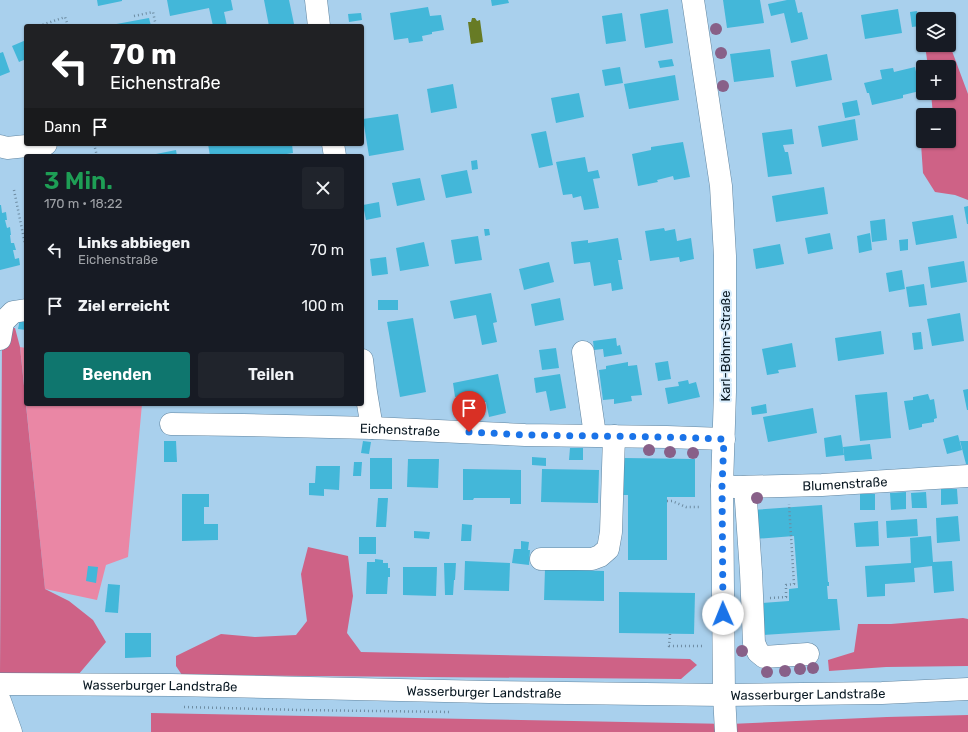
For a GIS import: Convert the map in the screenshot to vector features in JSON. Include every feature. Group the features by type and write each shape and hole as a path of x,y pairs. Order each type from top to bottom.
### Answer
{"street":[{"path":"316,0 319,24"},
{"name":"Karl-Böhm-Straße","path":"693,0 722,186 725,256 726,357 722,486 724,695 726,732"},
{"path":"0,146 7,148 26,146"},
{"path":"0,339 3,322 13,312 24,310"},
{"path":"541,559 592,559 600,556 608,550 611,532 604,436 583,352"},
{"path":"364,376 372,428"},
{"name":"Eichenstraße","path":"171,424 372,428 525,435 724,439"},
{"name":"Blumenstraße","path":"722,486 822,485 968,476"},
{"path":"745,486 754,642 758,652 764,657 808,654"},
{"path":"723,573 751,572"},
{"name":"Wasserburger Landstraße","path":"0,684 180,685 489,692 724,695 882,693 968,689"},
{"path":"0,701 11,732"}],"path":[{"path":"134,16 153,12 156,24"},
{"path":"45,24 64,17 67,24"},
{"path":"14,190 24,239"},
{"path":"667,501 672,501 686,507 701,507"},
{"path":"752,599 786,598 786,585 794,584 789,504"},
{"path":"670,634 669,646 704,646"}],"shaded area":[{"path":"472,18 475,18 477,21 480,20 483,42 471,44 468,22 471,22"},
{"path":"926,52 952,52 955,60 927,60"},
{"path":"956,62 968,94 968,200 955,195 935,192 923,173 921,148 956,148 956,108 932,108 932,100 956,100"},
{"path":"15,328 20,347 24,386 24,406 26,406 45,589 69,601 93,620 106,642 78,675 0,674 2,340 4,329"},
{"path":"20,347 24,348 24,384"},
{"path":"26,406 142,406 128,557 106,565 97,600 45,589"},
{"path":"308,547 348,556 353,596 347,633 361,652 690,659 697,665 681,679 182,675 176,666 176,656 221,634 255,637 296,635 307,621 301,574"},
{"path":"963,618 968,619 968,666 886,667 829,671 828,660 854,652 858,624 891,624"},
{"path":"151,713 730,724 968,715 968,732 151,732"}],"building":[{"path":"97,0 122,0 122,1 98,6"},
{"path":"167,0 231,0 233,10 224,12 227,24 213,24 209,8 170,16"},
{"path":"264,0 289,0 294,24 269,24"},
{"path":"491,0 508,0 509,3 492,6"},
{"path":"723,0 760,0 764,23 727,28"},
{"path":"795,0 798,13 802,12 808,39 791,43 784,13 771,16 768,4"},
{"path":"428,7 430,16 441,15 444,30 432,32 432,34 422,36 423,41 409,43 408,38 394,40 390,13"},
{"path":"668,9 673,43 645,48 640,14"},
{"path":"898,9 902,33 865,39 861,15"},
{"path":"917,11 916,26 912,27 910,12"},
{"path":"361,13 362,20 349,22 348,14"},
{"path":"622,13 626,41 606,44 602,16"},
{"path":"149,18 150,24 116,24"},
{"path":"24,41 24,60 19,62 12,46"},
{"path":"770,49 774,77 734,82 730,54"},
{"path":"3,52 10,72 0,76 0,53"},
{"path":"827,54 832,80 796,87 791,61"},
{"path":"672,59 674,66 660,68 658,61"},
{"path":"620,67 623,83 605,86 602,70"},
{"path":"915,67 916,92 903,95 903,98 872,105 869,93 867,93 864,83 882,79 880,70 893,68 894,72"},
{"path":"675,75 679,100 629,109 624,84"},
{"path":"453,84 457,108 431,113 427,89"},
{"path":"579,93 584,117 556,123 551,98"},
{"path":"857,100 860,115 845,118 842,103"},
{"path":"398,114 404,150 369,156 364,119"},
{"path":"855,119 858,140 822,147 818,126"},
{"path":"792,129 794,144 783,145 785,152 788,152 792,174 768,177 762,133"},
{"path":"546,131 553,165 539,168 531,134"},
{"path":"683,142 690,177 674,180 673,176 657,180 658,182 638,186 632,154 651,150 651,147"},
{"path":"208,146 292,146 293,153 287,154 210,154"},
{"path":"176,150 177,154 156,154"},
{"path":"585,157 588,172 598,170 600,178 593,179 599,208 584,210 581,196 573,198 572,194 563,195 556,162"},
{"path":"477,160 478,169 472,170 471,161"},
{"path":"467,170 472,193 446,198 441,175"},
{"path":"420,178 425,200 397,206 392,183"},
{"path":"824,187 828,214 776,222 772,196"},
{"path":"379,202 381,217 366,220 364,205"},
{"path":"0,205 2,213 6,212 7,220 5,220 7,228 10,227 11,243 14,243 16,250 13,250 15,259 19,258 20,265 0,270"},
{"path":"968,206 968,224 967,224 964,207"},
{"path":"953,215 957,238 916,245 912,222"},
{"path":"885,219 887,240 872,242 870,221"},
{"path":"664,228 665,231 675,229 677,241 691,238 694,259 680,262 679,257 650,261 645,231"},
{"path":"484,229 489,229 490,235 485,236"},
{"path":"830,233 833,249 808,254 805,238"},
{"path":"870,233 872,250 859,253 857,236"},
{"path":"478,236 482,260 455,264 451,240"},
{"path":"618,238 622,260 618,260 623,289 612,291 611,283 594,286 590,262 574,264 571,242 588,240 588,243"},
{"path":"908,239 908,250 900,251 899,240"},
{"path":"424,242 429,266 400,271 396,248"},
{"path":"780,244 784,264 756,269 753,249"},
{"path":"386,257 388,274 372,276 370,259"},
{"path":"964,261 967,282 931,288 928,267"},
{"path":"549,262 554,282 524,290 519,269"},
{"path":"902,270 905,289 889,292 886,273"},
{"path":"924,284 927,305 909,307 906,287"},
{"path":"491,293 497,322 493,323 497,342 482,345 476,315 454,319 450,301"},
{"path":"560,298 564,320 535,326 531,304"},
{"path":"378,300 398,300 398,310 378,310"},
{"path":"960,313 964,341 932,346 927,319"},
{"path":"21,314 24,315 24,330 18,329"},
{"path":"413,318 426,392 400,397 387,322"},
{"path":"881,331 884,354 838,361 835,338"},
{"path":"921,332 923,349 914,350 912,333"},
{"path":"616,338 617,346 620,345 622,354 604,357 603,349 594,350 593,341"},
{"path":"792,343 796,367 778,370 779,373 767,375 762,349"},
{"path":"556,348 559,368 542,370 539,350"},
{"path":"668,361 671,379 658,381 655,363"},
{"path":"628,362 628,366 637,365 642,395 631,396 632,401 614,404 614,399 603,400 599,370 606,369 606,366"},
{"path":"498,374 506,413 489,417 486,402 474,404 471,394 455,397 453,383"},
{"path":"560,374 566,408 550,411 546,391 536,393 534,378"},
{"path":"688,380 689,384 696,382 700,397 668,404 665,388 679,386 678,382"},
{"path":"968,389 968,410 967,410 963,390"},
{"path":"887,392 891,438 860,441 855,395"},
{"path":"928,394 930,400 934,399 937,418 934,419 934,422 922,424 922,427 909,430 904,401 913,400 913,397"},
{"path":"766,404 767,413 752,415 751,407"},
{"path":"813,408 817,433 768,442 763,417"},
{"path":"841,435 844,455 826,457 824,438"},
{"path":"958,435 962,450 947,454 943,439"},
{"path":"164,441 176,441 177,462 164,462"},
{"path":"363,441 371,442 369,454 361,453"},
{"path":"960,441 968,441 968,464 966,464"},
{"path":"870,444 872,459 845,461 843,447"},
{"path":"570,448 583,448 583,460 569,460"},
{"path":"532,457 546,458 546,466 532,465"},
{"path":"370,458 392,458 392,489 370,489"},
{"path":"624,458 695,459 695,497 667,497 667,560 628,560 628,495 623,495"},
{"path":"408,459 439,459 438,488 407,487"},
{"path":"354,462 362,462 361,476 353,476"},
{"path":"316,466 340,466 339,490 324,489 324,496 309,495 309,483 315,483"},
{"path":"463,469 521,470 521,504 510,504 510,498 474,498 473,500 463,500"},
{"path":"542,469 599,470 598,503 541,502"},
{"path":"941,489 957,489 958,504 941,505"},
{"path":"906,492 906,509 891,510 890,493"},
{"path":"926,492 927,508 912,508 911,493"},
{"path":"182,494 209,494 209,507 204,507 204,524 218,524 218,540 182,541"},
{"path":"860,494 875,494 875,510 860,510"},
{"path":"378,498 388,498 386,527 376,527"},
{"path":"822,505 829,582 829,586 827,586 828,599 837,599 840,630 763,635 761,603 789,601 789,589 798,588 794,536 754,539 752,510"},
{"path":"958,516 960,541 937,543 936,518"},
{"path":"917,519 918,536 887,538 886,521"},
{"path":"878,521 879,546 856,547 854,523"},
{"path":"462,524 472,525 471,541 461,541"},
{"path":"414,531 430,532 429,539 414,538"},
{"path":"931,536 933,562 952,561 954,591 934,593 932,566 914,568 915,582 885,584 885,596 867,597 865,566 911,563 910,538"},
{"path":"359,537 376,537 376,554 359,554"},
{"path":"521,541 529,542 529,565 512,563 514,549 521,549"},
{"path":"375,559 383,560 383,563 388,563 388,568 390,568 387,594 366,594 367,562 375,562"},
{"path":"465,561 510,563 509,591 464,590"},
{"path":"444,563 456,563 453,595 445,595"},
{"path":"88,566 98,567 96,583 86,581"},
{"path":"403,567 437,567 436,596 403,595"},
{"path":"545,569 604,571 604,601 544,600"},
{"path":"108,584 120,585 118,613 105,612"},
{"path":"619,592 695,593 694,634 619,633"},
{"path":"125,633 151,633 151,657 125,658"}],"route":[{"path":"469,432 525,435 724,439 722,486 723,614"}]}
